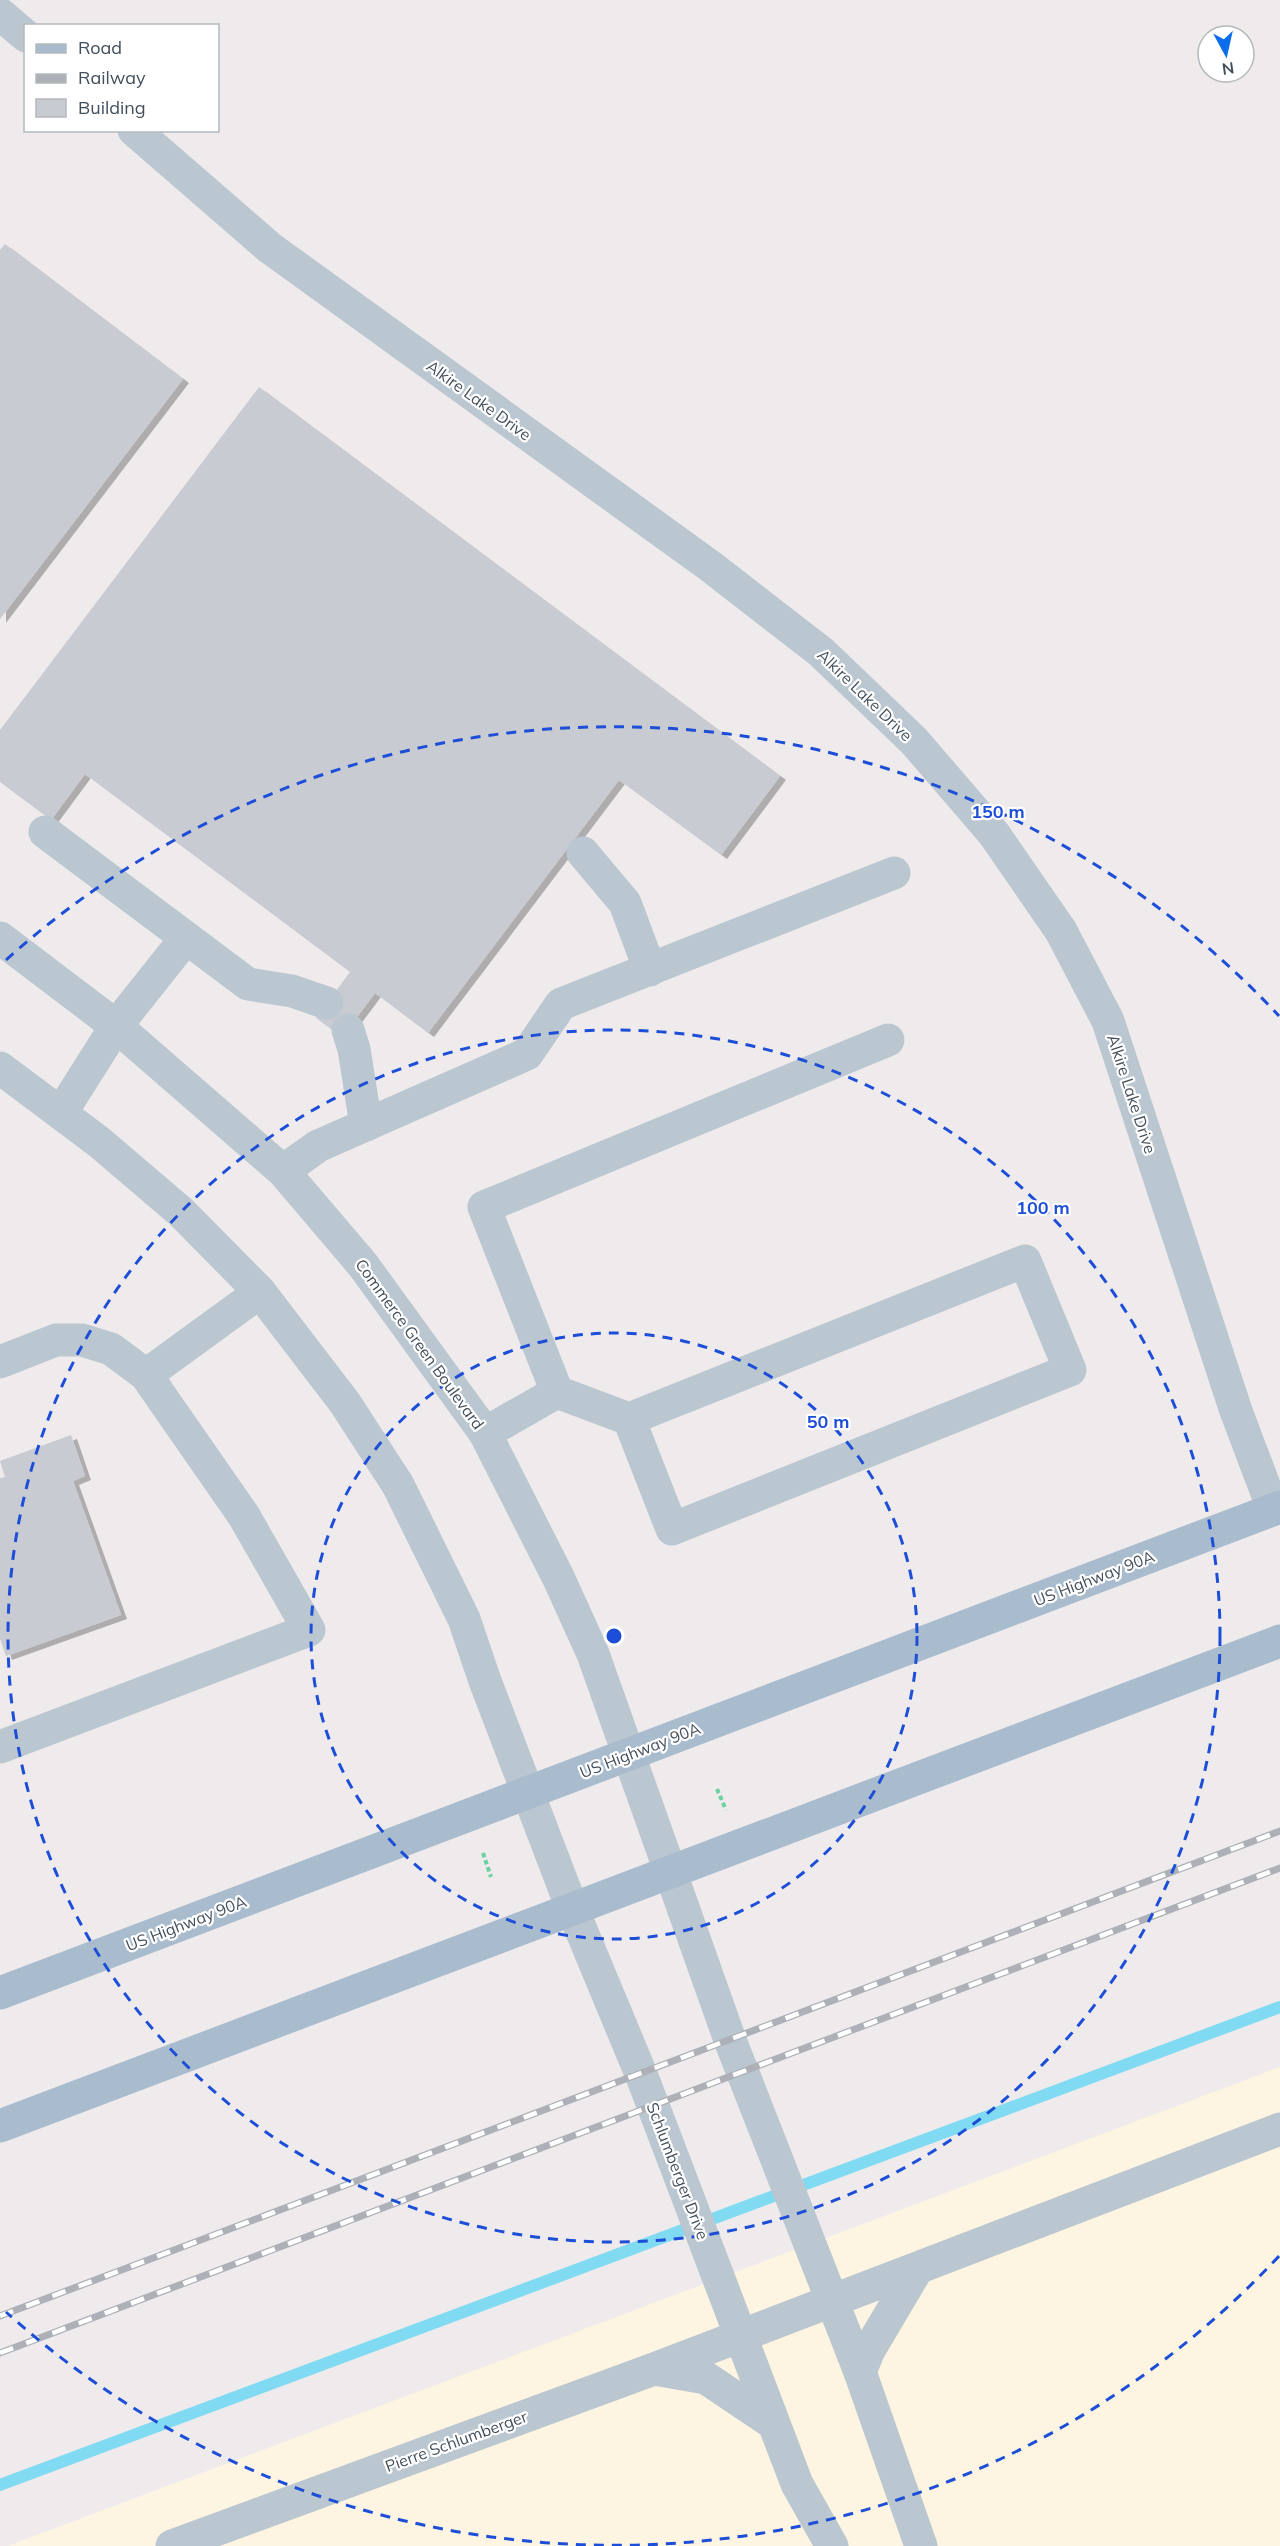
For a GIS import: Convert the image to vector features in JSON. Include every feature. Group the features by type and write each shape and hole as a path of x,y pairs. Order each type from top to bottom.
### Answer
{"main road":[{"name":"US Highway 90A","path":"0,1994 628,1755 1278,1515"},
{"path":"0,2126 1280,1641"}],"street":[{"path":"0,14 24,34"},
{"name":"Alkire Lake Drive","path":"136,132 270,248 710,566 821,652 914,741 994,834 1061,931 1108,1020 1236,1411 1278,1515"},
{"path":"45,832 248,984 292,991 327,1004"},
{"path":"583,853 625,903 650,970"},
{"path":"283,1171 318,1146 527,1054 561,1004 894,873"},
{"name":"Commerce Green Boulevard","path":"0,938 116,1026 283,1171 363,1265 485,1433 559,1579 593,1654 670,1871"},
{"path":"61,1113 116,1026 186,938"},
{"path":"348,1030 354,1049 366,1125"},
{"path":"628,1419 672,1529 1070,1370 1025,1261 628,1419 556,1392 484,1207 888,1041"},
{"path":"0,1068 99,1142 181,1212 260,1292 345,1403 398,1485 464,1619 485,1681 529,1793"},
{"path":"146,1375 260,1292"},
{"path":"0,1362 56,1340 82,1340 111,1349 146,1375 244,1516 309,1630 0,1747"},
{"path":"485,1433 556,1392"},
{"name":"Schlumberger Drive","path":"529,1793 572,1908 669,2146 796,2484 832,2546"},
{"path":"670,1871 730,2040 860,2372 921,2546"},
{"name":"Pierre Schlumberger","path":"172,2546 654,2369 1280,2129"},
{"path":"860,2372 869,2349 917,2269"},
{"path":"654,2369 706,2378 773,2423"}],"path":[{"path":"717,1789 726,1811"},
{"path":"483,1853 491,1877"}],"shaded area":[{"path":"1280,2067 1280,2546 8,2546"}],"building":[{"path":"5,244 183,379 0,619 0,250"},
{"path":"259,387 780,776 721,855 619,780 428,1033 375,993 342,1037 316,1018 350,972 85,774 51,820 0,782 0,730"},
{"path":"71,1435 85,1476 73,1481 121,1615 6,1656 0,1639 0,1478 5,1477 0,1461"}],"waterway":[{"path":"0,2485 1280,2007"}],"railway":[{"path":"0,2316 1280,1831"},
{"path":"0,2353 1280,1868"}]}
